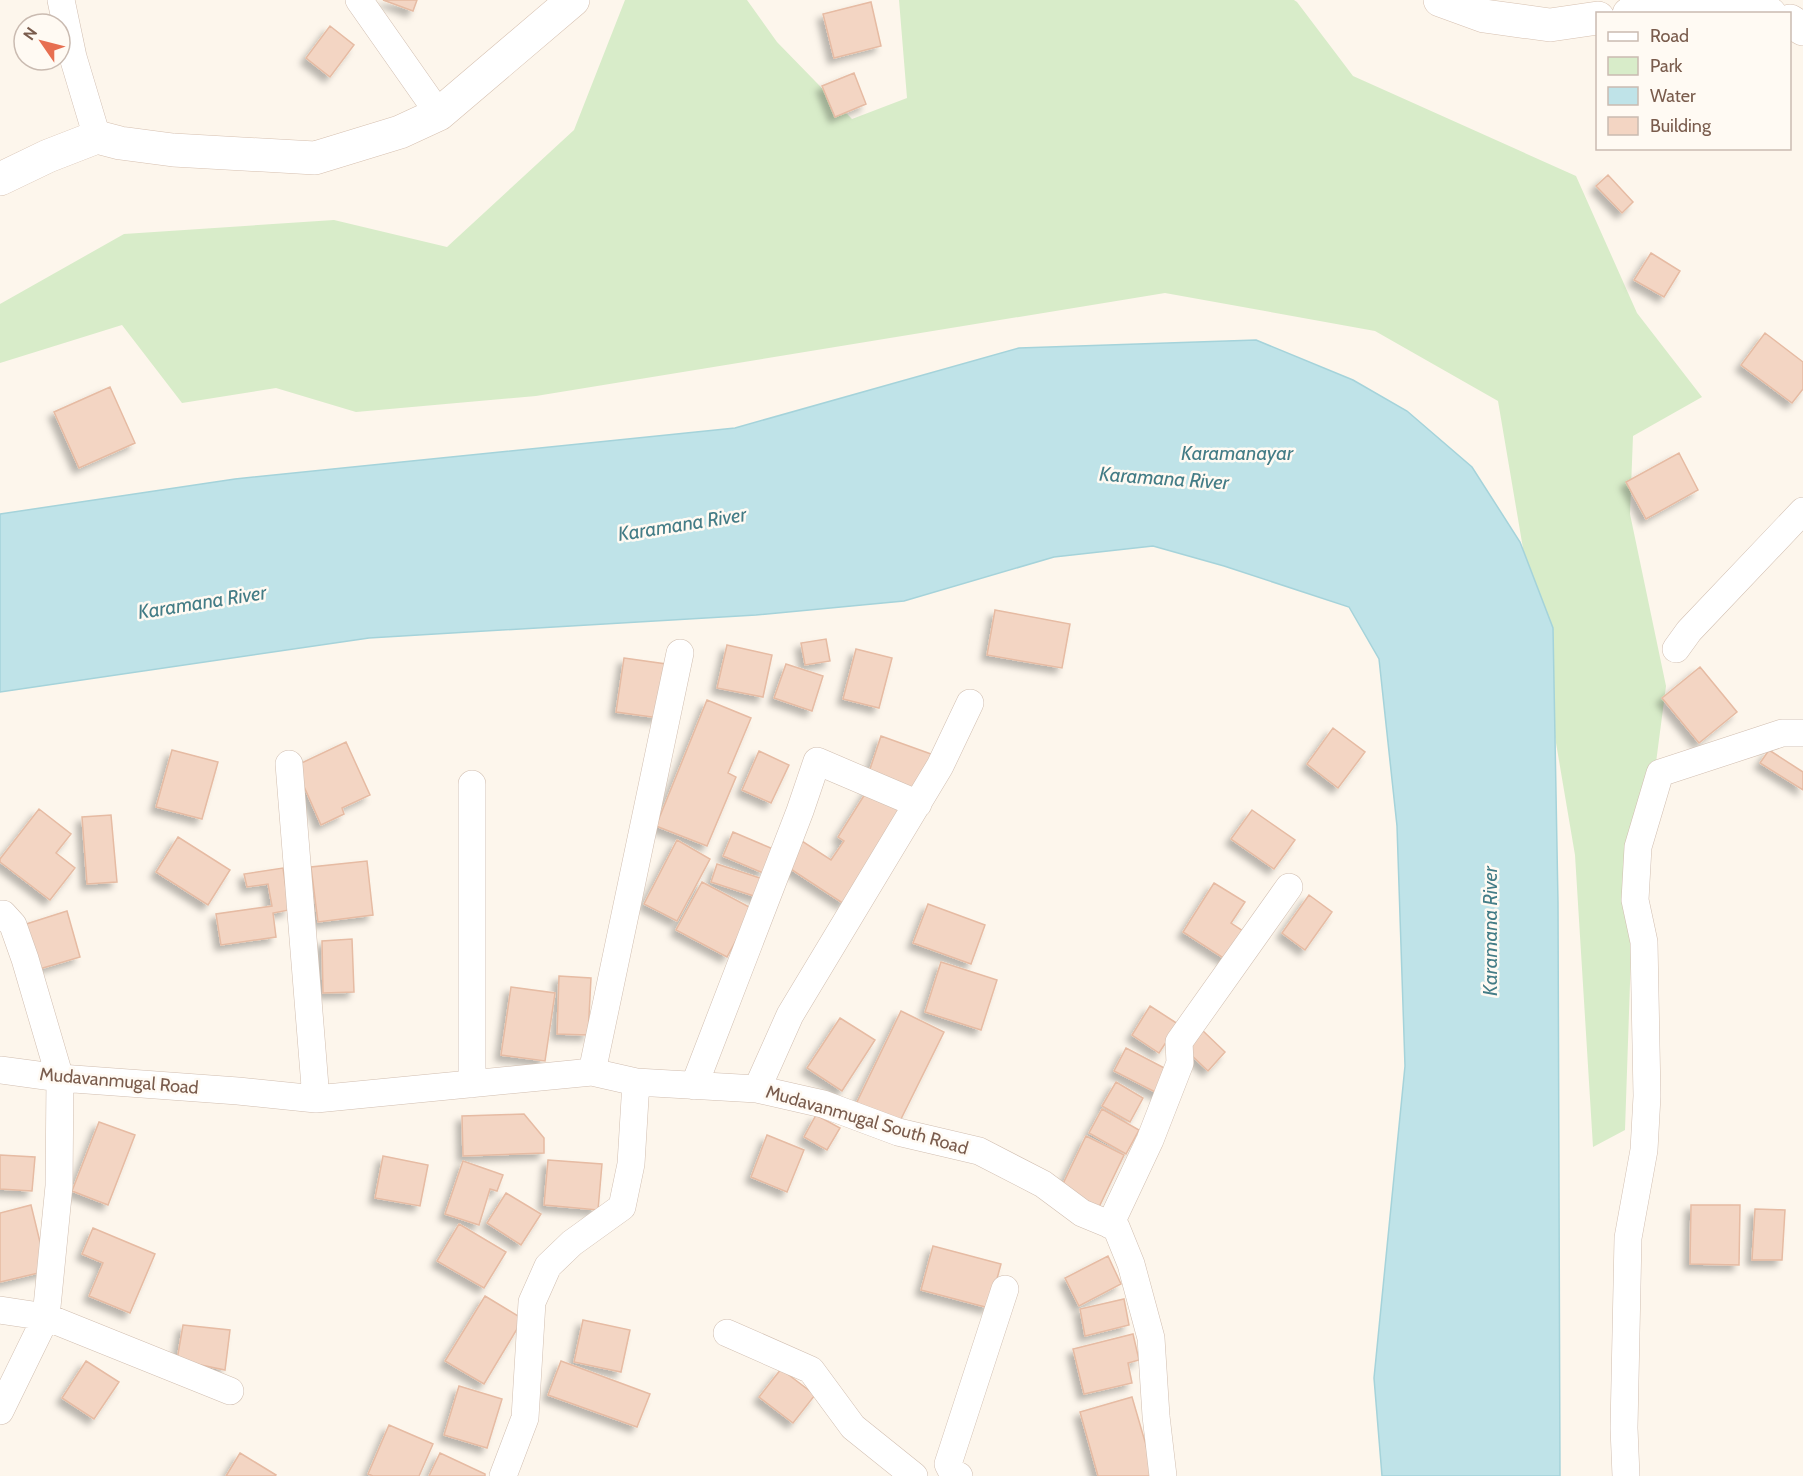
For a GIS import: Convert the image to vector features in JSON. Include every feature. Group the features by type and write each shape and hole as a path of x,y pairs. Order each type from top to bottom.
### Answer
{"street":[{"path":"61,0 73,57 97,137"},
{"path":"359,0 439,114"},
{"path":"0,179 48,156 97,137 120,143 173,150 315,158 400,132 439,114 573,0"},
{"path":"1440,0 1484,16 1550,25 1596,18"},
{"path":"1641,12 1685,5 1743,3 1765,12"},
{"path":"1676,649 1689,631 1803,511"},
{"path":"592,1072 680,653"},
{"path":"757,1089 790,1015 940,766 970,703"},
{"path":"1626,1476 1624,1428 1628,1238 1644,1150 1647,1096 1644,942 1635,900 1638,847 1660,773 1782,733 1803,733"},
{"path":"694,1086 817,761 918,804"},
{"path":"288,764 316,1099"},
{"path":"472,784 472,1084"},
{"path":"1163,1476 1151,1338 1131,1264 1116,1227 1110,1225 1150,1140 1180,1063 1179,1042 1289,887"},
{"path":"0,914 3,914 13,925 60,1078 59,1186 46,1317 0,1411"},
{"name":"Mudavanmugal Road","path":"0,1070 60,1078 238,1090"},
{"name":"Mudavanmugal South Road","path":"238,1090 316,1099 592,1072 636,1082 757,1089 823,1104 898,1132 978,1151 1042,1184 1082,1213 1110,1225"},
{"path":"503,1476 525,1418 532,1302 548,1266 572,1243 622,1207 631,1164 636,1082"},
{"path":"959,1476 952,1472 948,1464 1005,1289"},
{"path":"0,1310 46,1317 230,1390"},
{"path":"728,1333 811,1370 853,1427 914,1476"}],"green space":[{"path":"625,0 747,0 777,42 852,119 907,98 899,0 1294,0 1353,76 1576,176 1637,313 1702,397 1633,436 1630,514 1666,686 1631,954 1625,1130 1593,1147 1575,855 1498,401 1375,331 1165,293 536,396 356,412 276,388 182,403 122,325 0,363 0,304 124,234 334,220 447,247 574,130"}],"water":[{"name":"Karamanayar","path":"1256,340 1353,380 1407,411 1472,467 1520,542 1553,628 1558,903 1560,1476 1382,1476 1374,1378 1405,1066 1397,826 1379,659 1349,607 1224,566 1153,546 1054,557 904,601 756,615 369,638 0,692 0,514 235,479 735,428 1019,348"}],"building":[{"path":"383,0 417,0 413,11"},
{"path":"871,2 881,46 834,58 823,14"},
{"path":"330,26 354,45 330,77 306,58"},
{"path":"854,73 866,104 835,117 822,86"},
{"path":"1608,175 1633,202 1622,213 1596,186"},
{"path":"1651,253 1680,271 1664,297 1634,280"},
{"path":"1765,333 1803,362 1803,389 1792,403 1741,365"},
{"path":"110,387 135,443 79,468 54,412"},
{"path":"1679,453 1698,490 1646,519 1626,482"},
{"path":"995,610 1070,624 1062,668 987,655"},
{"path":"826,639 830,661 805,665 801,643"},
{"path":"727,645 772,655 763,697 717,688"},
{"path":"856,649 892,658 879,708 843,699"},
{"path":"624,658 666,664 659,718 616,712"},
{"path":"786,664 823,676 812,711 774,698"},
{"path":"1700,667 1737,712 1699,743 1662,698"},
{"path":"707,700 751,718 728,773 736,777 707,846 656,826"},
{"path":"1333,728 1365,752 1338,788 1307,764"},
{"path":"881,736 931,754 918,792 868,775"},
{"path":"346,742 370,795 342,808 344,814 321,825 295,766"},
{"path":"172,750 218,762 202,819 156,807"},
{"path":"1769,750 1803,772 1803,790 1760,763"},
{"path":"759,751 789,765 771,803 742,790"},
{"path":"870,786 905,809 844,904 786,866 802,841 831,860 844,841 838,837"},
{"path":"39,809 71,834 56,853 75,868 50,900 0,862"},
{"path":"1252,810 1295,840 1274,869 1231,839"},
{"path":"111,815 117,882 87,884 82,817"},
{"path":"733,832 773,849 763,873 723,856"},
{"path":"178,837 230,870 208,905 156,872"},
{"path":"677,840 710,859 677,921 644,904"},
{"path":"367,861 373,915 318,922 311,867"},
{"path":"717,864 766,880 760,898 711,882"},
{"path":"283,868 289,910 273,913 276,937 221,945 216,914 272,906 268,884 247,887 244,874"},
{"path":"702,882 753,909 727,957 676,930"},
{"path":"1214,883 1245,902 1231,923 1246,933 1228,961 1183,932"},
{"path":"1309,895 1332,912 1305,950 1282,933"},
{"path":"928,904 985,925 971,964 913,943"},
{"path":"67,911 80,957 36,970 23,925"},
{"path":"352,939 354,992 323,993 322,941"},
{"path":"941,962 997,980 981,1030 925,1012"},
{"path":"559,976 591,978 588,1035 557,1034"},
{"path":"511,987 555,993 545,1061 501,1055"},
{"path":"1150,1006 1178,1024 1159,1053 1132,1035"},
{"path":"901,1011 944,1032 898,1125 856,1104"},
{"path":"840,1018 875,1040 842,1091 807,1068"},
{"path":"1201,1029 1225,1052 1208,1071 1183,1047"},
{"path":"1126,1048 1174,1073 1163,1096 1114,1071"},
{"path":"1116,1082 1143,1098 1130,1122 1102,1106"},
{"path":"1102,1109 1139,1130 1126,1154 1089,1133"},
{"path":"524,1114 544,1138 544,1153 463,1156 462,1116"},
{"path":"816,1115 840,1128 827,1150 804,1137"},
{"path":"99,1122 135,1135 108,1205 72,1191"},
{"path":"767,1135 804,1150 787,1192 751,1177"},
{"path":"1086,1136 1124,1155 1099,1207 1061,1188"},
{"path":"0,1155 35,1157 32,1191 0,1189"},
{"path":"383,1156 428,1165 420,1206 375,1198"},
{"path":"548,1160 602,1164 598,1210 544,1205"},
{"path":"463,1161 503,1175 497,1191 490,1189 479,1225 445,1214"},
{"path":"506,1193 541,1214 521,1245 487,1223"},
{"path":"31,1205 47,1271 0,1282 0,1213"},
{"path":"1691,1205 1740,1205 1739,1265 1690,1264"},
{"path":"1755,1209 1785,1210 1782,1260 1752,1260"},
{"path":"459,1224 506,1252 484,1288 437,1261"},
{"path":"93,1228 155,1254 130,1313 89,1296 103,1263 82,1254"},
{"path":"933,1246 1001,1264 989,1308 921,1290"},
{"path":"1108,1256 1121,1284 1079,1306 1065,1278"},
{"path":"485,1296 523,1319 484,1384 445,1361"},
{"path":"1124,1299 1129,1325 1085,1336 1080,1309"},
{"path":"583,1320 630,1330 621,1372 574,1362"},
{"path":"183,1325 230,1330 225,1370 177,1360"},
{"path":"1133,1334 1139,1360 1128,1363 1132,1383 1084,1394 1073,1349"},
{"path":"86,1361 119,1382 94,1419 62,1398"},
{"path":"561,1361 650,1394 637,1427 548,1395"},
{"path":"781,1369 815,1395 793,1423 759,1397"},
{"path":"459,1386 502,1399 487,1448 444,1435"},
{"path":"1132,1397 1155,1476 1098,1476 1080,1412"},
{"path":"389,1425 433,1444 419,1476 373,1476 368,1474"},
{"path":"240,1453 276,1475 226,1476"},
{"path":"440,1453 485,1474 485,1476 429,1476"}],"water label":[{"name":"Karamana River","path":"1164,478"},
{"name":"Karamana River","path":"682,524"},
{"name":"Karamana River","path":"202,602"},
{"name":"Karamana River","path":"1490,931"}]}
